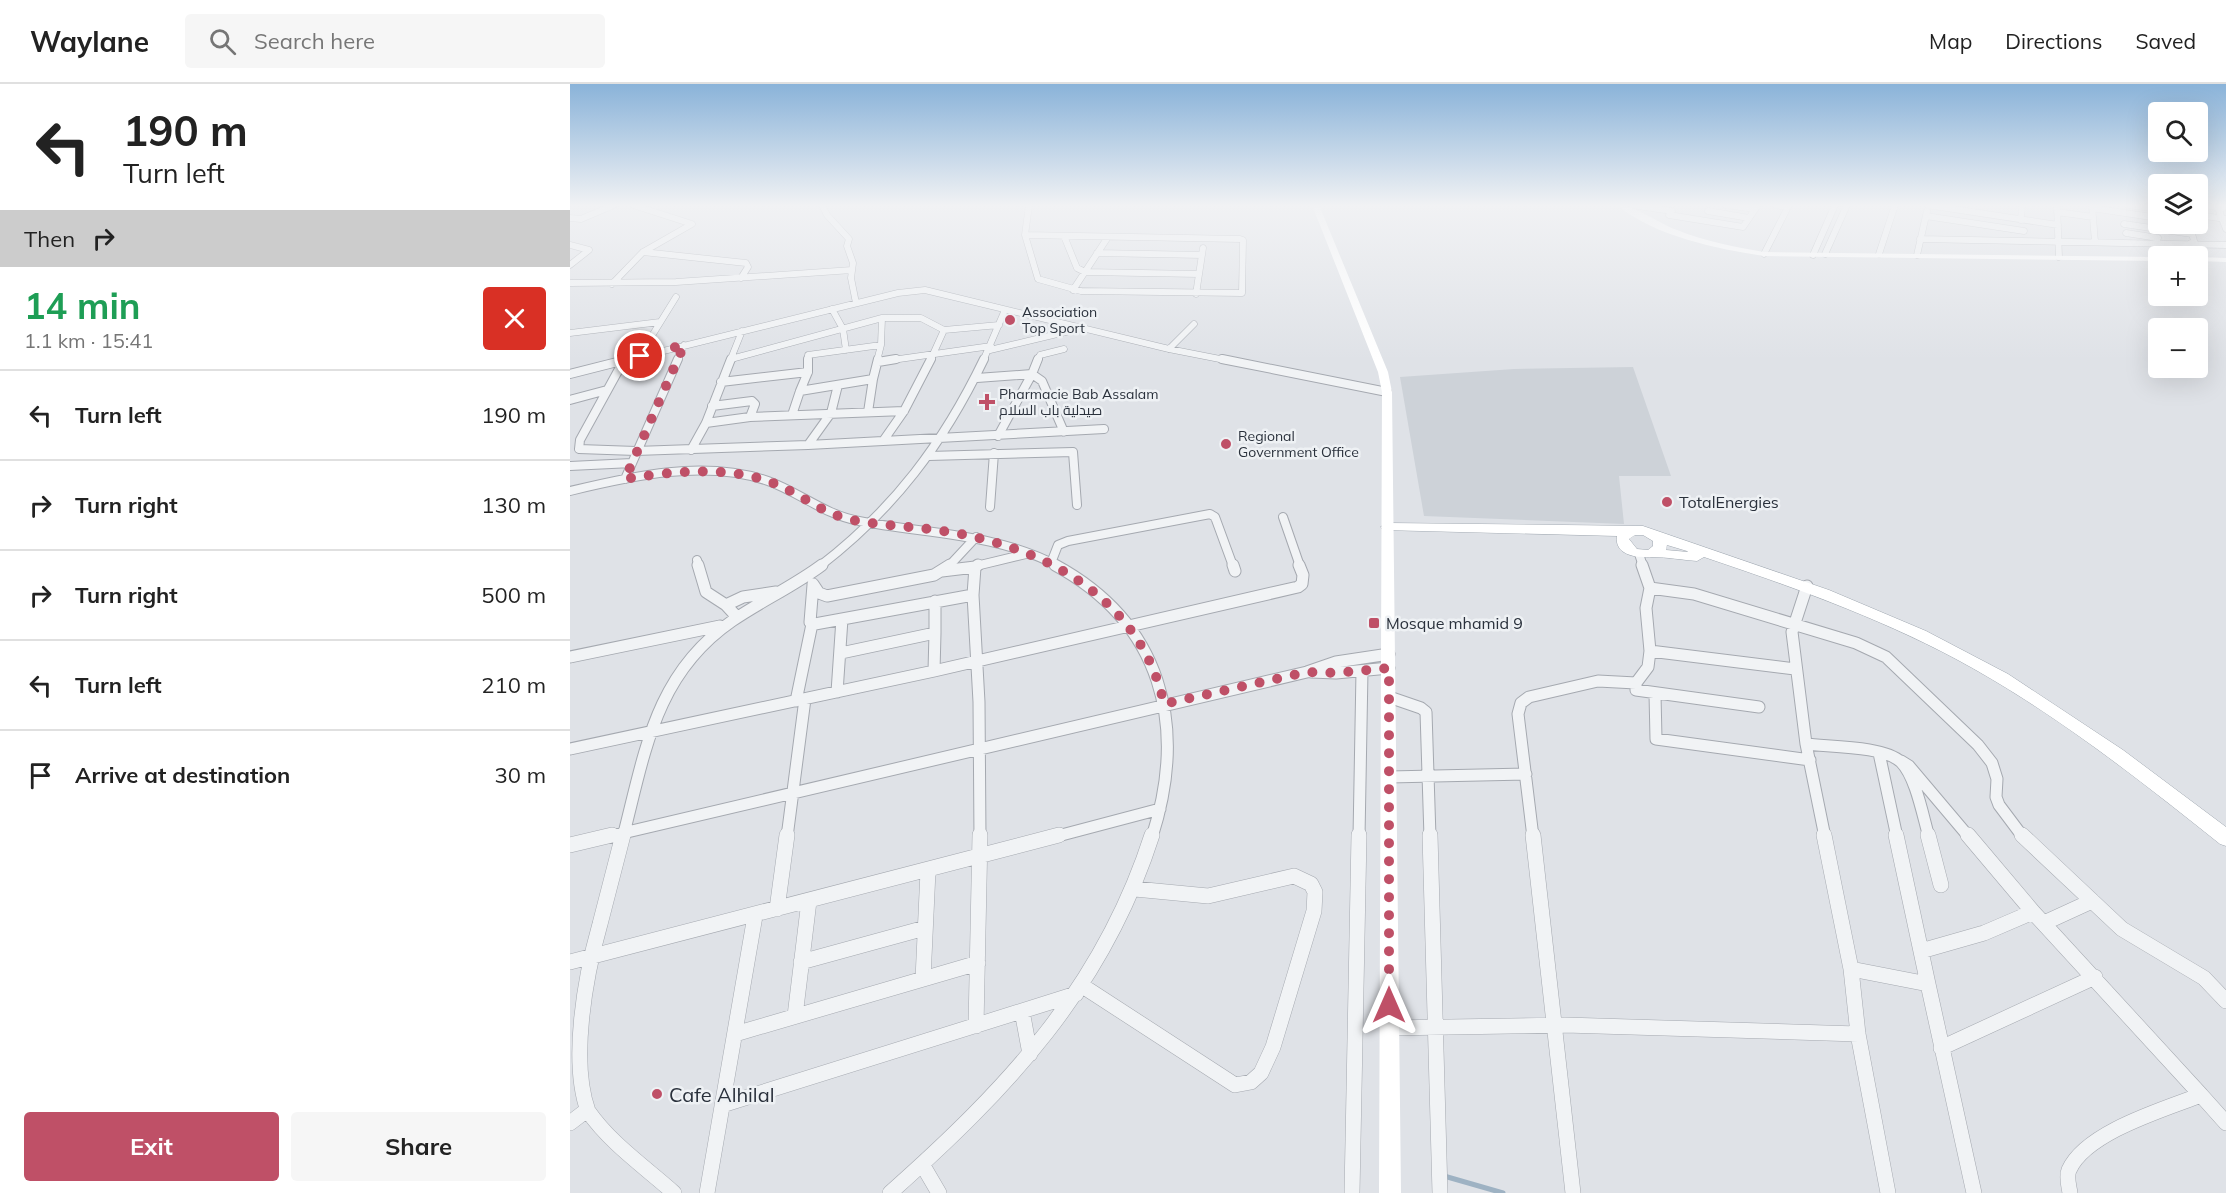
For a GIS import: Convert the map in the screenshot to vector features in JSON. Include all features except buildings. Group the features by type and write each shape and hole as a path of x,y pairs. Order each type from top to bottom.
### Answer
{"main road":[{"path":"1336,257 1383,372 1388,392 1390,1193"},
{"path":"2041,257 2148,259"},
{"path":"2208,259 2226,260"},
{"path":"1388,527 1458,527 1569,532 1643,530 1718,559 1807,586 1922,635 2018,688 2119,757 2226,838"},
{"path":"1569,532 1632,551 1718,559"},
{"path":"1627,532 1622,540 1632,551"},
{"path":"1653,553 1661,545 1658,537"}],"street":[{"path":"612,284 638,257"},
{"path":"688,257 746,263 748,267 741,278"},
{"path":"852,257 851,272 856,303"},
{"path":"1031,257 1038,279 1073,290 1196,294 1242,292 1243,257"},
{"path":"1072,257 1077,268 1085,272 1199,274"},
{"path":"1073,290 1095,257"},
{"path":"1196,294 1202,257"},
{"path":"570,283 612,284 851,272"},
{"path":"570,288 683,287 851,272"},
{"path":"570,374 898,293 925,290 1169,349 1388,392"},
{"path":"640,356 676,297"},
{"path":"832,309 843,329 846,350"},
{"path":"726,605 743,597 779,591 810,580 872,523 905,488 929,456 977,378 1005,310"},
{"path":"731,359 882,318 921,318 944,330 999,325"},
{"path":"868,412 881,345 882,318"},
{"path":"571,335 660,322"},
{"path":"1169,349 1194,324"},
{"path":"878,362 936,352 990,348 1081,328"},
{"path":"883,441 904,411 945,334 944,330"},
{"path":"691,450 706,423 742,331"},
{"path":"792,415 808,372 810,337"},
{"path":"625,479 684,345"},
{"path":"808,355 881,345"},
{"path":"999,436 1040,355 1064,349"},
{"path":"624,360 578,446 585,450 691,450 1104,429"},
{"path":"721,382 808,372"},
{"path":"977,378 1032,374 1042,381 1064,432"},
{"path":"800,391 873,379"},
{"path":"808,445 831,413 838,385"},
{"path":"570,400 607,390"},
{"path":"712,405 752,401 755,404 750,417"},
{"path":"706,423 750,417 904,411"},
{"path":"929,456 1074,452 1077,505"},
{"path":"990,507 994,453"},
{"path":"570,466 632,463"},
{"path":"570,491 625,479 683,472 748,476 777,485 840,517 945,531 1032,553 1089,588 1129,626 1155,673 1164,704 1170,742 1160,809 1147,858 1120,924 1078,990 1030,1054 981,1107 890,1193"},
{"path":"1051,563 1058,545 1068,541 1210,514 1215,517 1235,571"},
{"path":"570,749 934,671 1286,590 1302,584 1303,575 1283,517"},
{"path":"942,571 976,537"},
{"path":"1632,551 1650,588 1646,608 1650,651 1648,667 1636,683 1636,690 1759,707"},
{"path":"810,580 819,593 827,596 924,578 942,571 975,567 979,564 1032,553"},
{"path":"697,560 706,592 726,605 737,617"},
{"path":"975,567 974,595 979,661 981,856 976,1026"},
{"path":"777,909 793,792 800,700 812,624 810,580"},
{"path":"1807,586 1792,632 1795,669 1806,744 1851,969 1858,1034 1888,1193"},
{"path":"1650,588 1694,594 1873,649 1899,668 1978,745 1992,763 1997,779 1996,797 2025,839 2122,929 2204,978 2226,1001"},
{"path":"674,1193 611,1136 587,1110 576,1079 574,1043 592,957 624,832 651,733 662,703 677,674 694,652 723,626 779,591"},
{"path":"812,624 974,595"},
{"path":"934,671 935,601"},
{"path":"837,692 842,619"},
{"path":"570,657 723,626"},
{"path":"841,653 935,633"},
{"path":"1650,651 1795,669"},
{"path":"1307,672 1324,674 1362,671 1389,661"},
{"path":"570,845 1307,672 1336,662 1389,661"},
{"path":"1352,1193 1362,671"},
{"path":"1573,1193 1556,1026 1518,714 1521,703 1529,697 1598,681 1636,683"},
{"path":"1655,694 1656,739 1810,760"},
{"path":"1389,696 1426,712 1426,775 1440,1193"},
{"path":"1806,744 1879,753 1909,766 2033,912 2095,977 2226,1123"},
{"path":"1879,753 1974,1193"},
{"path":"1901,761 1911,777 1941,885"},
{"path":"1389,777 1526,774"},
{"path":"570,962 1160,809"},
{"path":"923,979 928,871"},
{"path":"1078,990 1235,1085 1251,1082 1261,1073 1273,1047 1314,911 1317,896 1313,885 1304,878 1293,876 1208,896 1135,889"},
{"path":"795,1016 809,901"},
{"path":"2044,923 2092,901"},
{"path":"1921,951 1984,933 2033,912"},
{"path":"707,1193 755,915"},
{"path":"801,962 926,928"},
{"path":"735,1034 978,963"},
{"path":"1851,969 1928,984"},
{"path":"1941,1048 2095,977"},
{"path":"722,1105 976,1026 1078,990"},
{"path":"1022,1011 1030,1054"},
{"path":"1389,1028 1646,1026 1858,1034"},
{"path":"2070,1193 2067,1172 2077,1156 2096,1140 2201,1095"},
{"path":"570,1123 587,1110"},
{"path":"922,1164 939,1193"}],"shaded area":[{"path":"1633,367 1671,476 1619,476 1624,524 1424,516 1400,377 1514,369"}],"waterway":[{"path":"1444,1176 1503,1193"}],"place":[{"name":"Association Top Sport","path":"1010,320"},
{"name":"Pharmacie Bab Assalam صيدلية باب السلام","path":"987,402"},
{"name":"Regional Government Office","path":"1226,444"},
{"name":"TotalEnergies","path":"1667,502"},
{"name":"Mosque mhamid 9","path":"1374,623"},
{"name":"Cafe Alhilal","path":"657,1094"}],"route":[{"path":"640,356 684,345 625,479 683,472 723,473 754,477 777,485 840,517 945,531 1032,553 1089,588 1118,613 1139,642 1155,673 1164,704 1307,672 1324,674 1389,668 1389,1005"}]}
